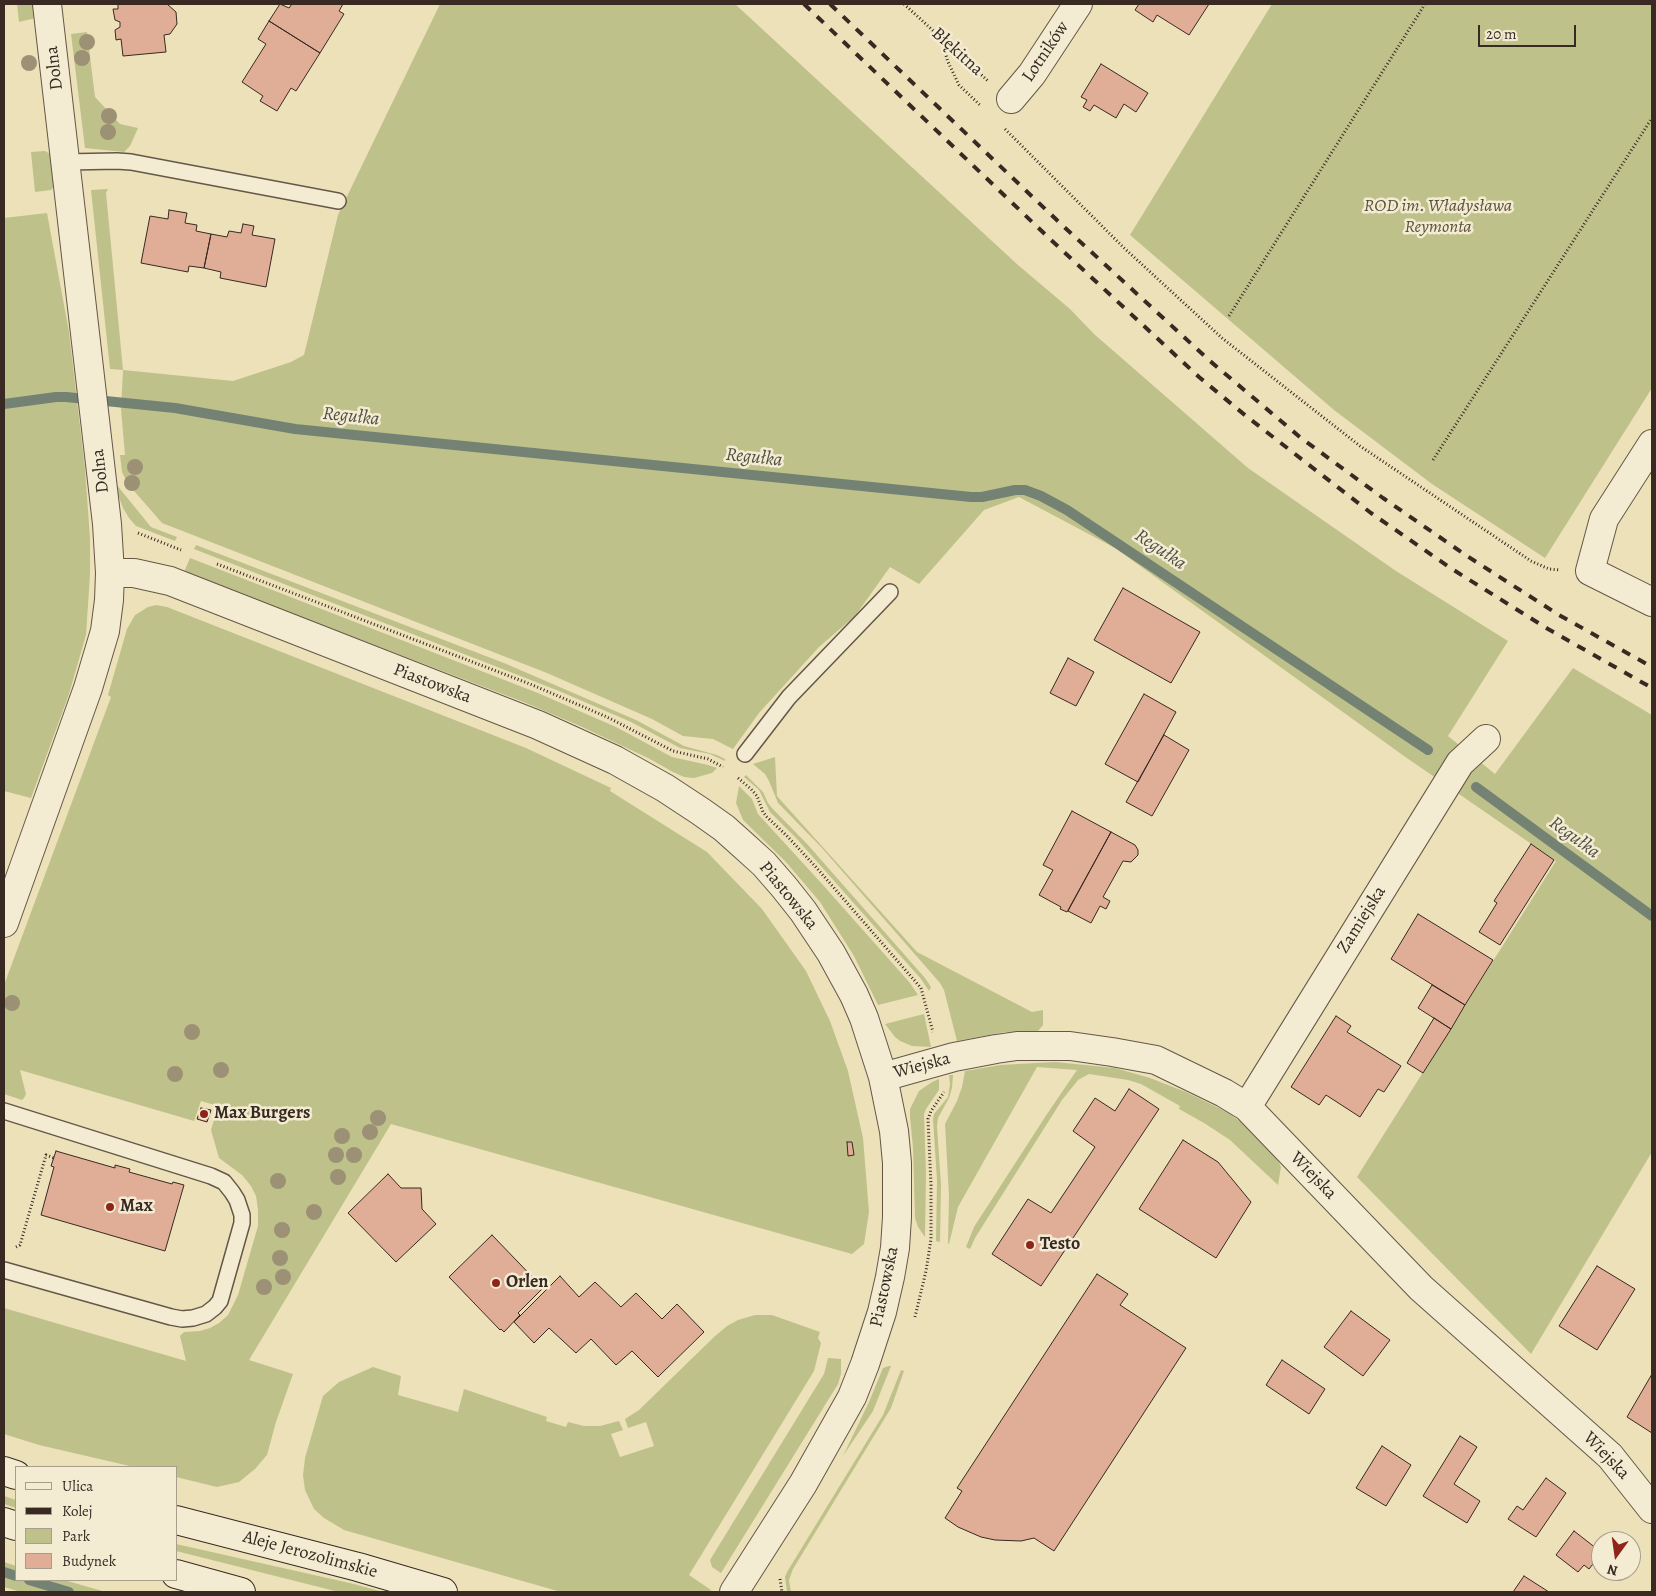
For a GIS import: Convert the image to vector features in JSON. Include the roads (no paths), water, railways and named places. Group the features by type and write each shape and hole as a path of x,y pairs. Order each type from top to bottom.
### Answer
{"street":[{"name":"Dolna","path":"4,922 97,659 108,615 110,573 107,524 47,4"},
{"name":"Lotników","path":"1011,99 1032,74 1078,4"},
{"path":"1652,444 1604,519 1590,571 1652,602"},
{"name":"Piastowska","path":"110,573 134,573 170,581 538,725 615,760 665,788 724,828 764,864 803,911 831,953 864,1018 883,1077 894,1131 897,1163 897,1217 890,1277 880,1320 852,1397 803,1484 734,1592"},
{"name":"Zamiejska","path":"1247,1107 1460,763 1486,740"},
{"name":"Wiejska","path":"883,1077 954,1057 996,1049 1018,1046 1070,1046 1156,1060 1193,1077 1247,1107 1421,1288 1610,1456 1652,1509"},
{"name":"Aleje Jerozolimskie","path":"178,1521 358,1567 443,1592"},
{"path":"184,1580 241,1592"}],"lane":[{"path":"65,162 131,162 338,201"},
{"path":"745,754 789,697 890,592"},
{"path":"4,1111 211,1176 224,1182 232,1192 241,1210 242,1224 220,1301 206,1314 193,1318 171,1317 4,1270"}],"waterway":[{"name":"Regułka","path":"4,404 66,397 175,408 295,429 971,497 1025,490 1067,510 1428,750"},
{"name":"Regułka","path":"1476,787 1652,916"},
{"path":"4,1572 15,1576"},
{"path":"32,1581 69,1592"}],"railway":[{"path":"804,4 1050,239 1199,377 1246,416 1371,513 1452,569 1548,629 1652,688"},
{"path":"830,4 1062,225 1210,361 1301,438 1467,556 1559,615 1652,667"}],"place":[{"name":"Max Burgers","path":"204,1114"},
{"name":"Max","path":"110,1207"},
{"name":"Testo","path":"1030,1245"},
{"name":"Orlen","path":"496,1283"}],"park label":[{"name":"ROD im. Władysława Reymonta","path":"1438,217"}]}
